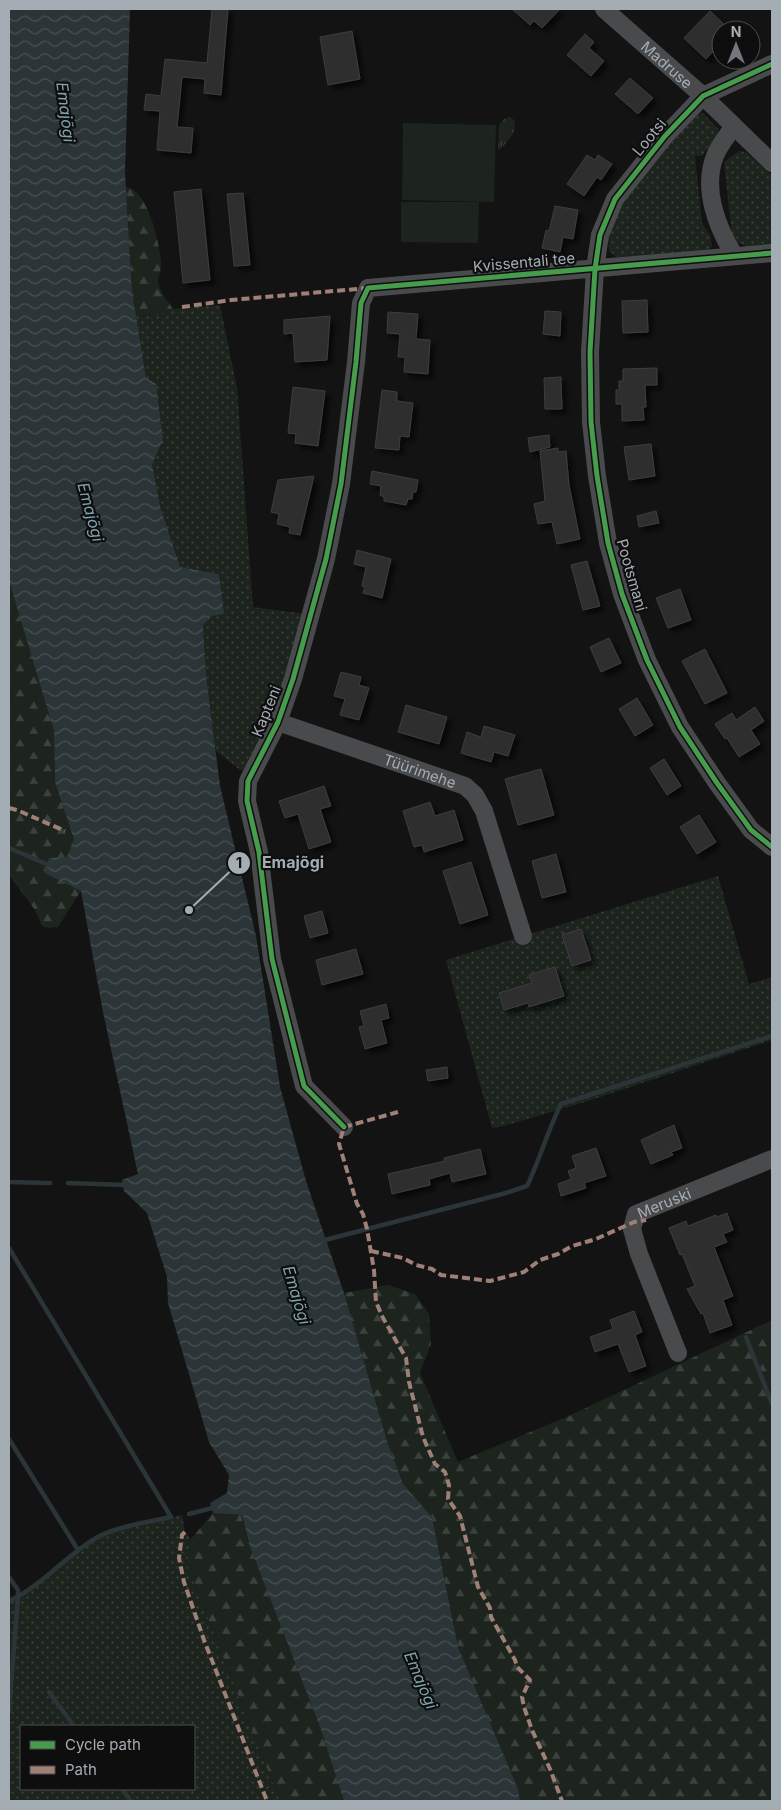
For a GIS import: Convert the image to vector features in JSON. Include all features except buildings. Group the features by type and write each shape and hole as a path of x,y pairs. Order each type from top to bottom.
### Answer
{"street":[{"name":"Madruse","path":"604,9 703,96 772,163"},
{"name":"Lootsi","path":"595,268 600,235 615,199 665,136 703,96 772,64"},
{"path":"734,126 716,155 710,174 712,203 717,221 734,255"},
{"name":"Kvissentali tee","path":"368,288 772,252"},
{"name":"Pootsmani","path":"595,268 590,352 591,422 597,476 608,543 622,594 647,660 680,727 751,830 772,847"},
{"name":"Kapteni","path":"344,1127 304,1086 272,959 258,852 247,801 248,781 278,722 298,662 328,550 341,484 356,362 361,303 368,288"},
{"name":"Tüürimehe","path":"278,722 464,786 476,795 484,811 522,936"},
{"name":"Meruski","path":"678,1353 639,1254 632,1229 636,1214 772,1159"}],"green space":[{"path":"703,113 719,130 702,156 695,156 702,223 710,235 712,246 707,252 616,257 609,251 608,234 621,204 694,114"},
{"path":"510,117 514,120 515,125 513,133 498,151 499,125 504,119"},
{"path":"403,123 496,125 494,202 402,200"},
{"path":"739,151 746,152 772,176 772,246 756,248 741,245 732,238 724,162"},
{"path":"126,187 134,190 141,198 147,208 156,233 161,266 158,279 159,285 173,309 157,315 136,316 132,291"},
{"path":"401,202 479,202 478,243 401,242"},
{"path":"220,305 237,388 253,607 307,614 289,674 248,771 240,770 216,751 206,674 203,625 212,616 218,574 180,567 160,506 152,464 163,440 146,378 136,316 157,315 173,309"},
{"path":"9,581 54,731 55,782 74,841 67,857 81,891 58,927 49,928 42,926 35,910 9,875"},
{"path":"718,876 749,984 772,977 772,1040 588,1101 492,1128 446,960"},
{"path":"388,1285 415,1294 429,1314 431,1344 420,1373 458,1462 571,1415 772,1320 772,1801 520,1801 518,1789 458,1647 432,1517 403,1484 387,1441 344,1293"},
{"path":"213,1513 241,1515 250,1547 320,1727 344,1801 280,1801 187,1565 191,1539"},
{"path":"182,1515 185,1532 191,1539 187,1565 280,1801 9,1801 9,1601 28,1592 78,1550 98,1537 122,1529"}],"water":[{"path":"9,9 130,9 125,172 132,291 146,378 156,384 163,440 152,464 160,506 180,567 219,574 224,614 212,616 203,625 206,674 220,786 256,936 280,1087 306,1181 344,1293 387,1441 403,1484 432,1517 458,1647 518,1789 520,1801 344,1801 320,1727 250,1547 242,1515 213,1513 210,1503 227,1493 229,1475 209,1442 168,1303 167,1277 147,1213 124,1191 122,1180 138,1174 103,1012 81,891 45,873 49,858 67,857 74,840 55,782 54,731 9,581"}],"waterway":[{"path":"9,848 51,866"},
{"path":"321,1241 527,1186 561,1104 772,1036"},
{"path":"9,1182 50,1183"},
{"path":"68,1183 127,1185"},
{"path":"9,1248 171,1517 103,1534 74,1553 21,1595 9,1601"},
{"path":"746,1337 772,1404"},
{"path":"9,1439 78,1550"},
{"path":"189,1514 216,1507"},
{"path":"9,1577 18,1590 9,1711"},
{"path":"49,1692 73,1725"},
{"path":"123,1790 131,1801"}],"marked path":[{"path":"182,307 231,300 368,288"},
{"path":"9,808 65,831"},
{"path":"398,1112 344,1127 339,1144 357,1204 363,1214 367,1229 374,1270 376,1302 406,1358 409,1382 423,1437 435,1464 445,1472 449,1485 448,1499 460,1516 478,1587 490,1608 491,1617 517,1667 530,1680 522,1697 524,1707 562,1801"},
{"path":"371,1251 403,1258 416,1265 432,1269 441,1275 490,1281 524,1272 540,1260 558,1254 572,1246 596,1239 634,1222 646,1220"},
{"path":"185,1532 182,1535 179,1558 184,1582 204,1640 267,1801"}],"cycle path":[{"path":"772,64 703,96 665,136 615,199 600,235 595,269 590,352 591,422 597,476 608,543 622,594 647,660 680,727 751,830 772,847"},
{"path":"344,1127 304,1086 272,959 259,852 247,801 248,781 278,722 293,679 326,559 341,484 356,362 361,303 368,288 772,253"}],"place":[{"name":"Emajõgi","path":"189,910"}]}
